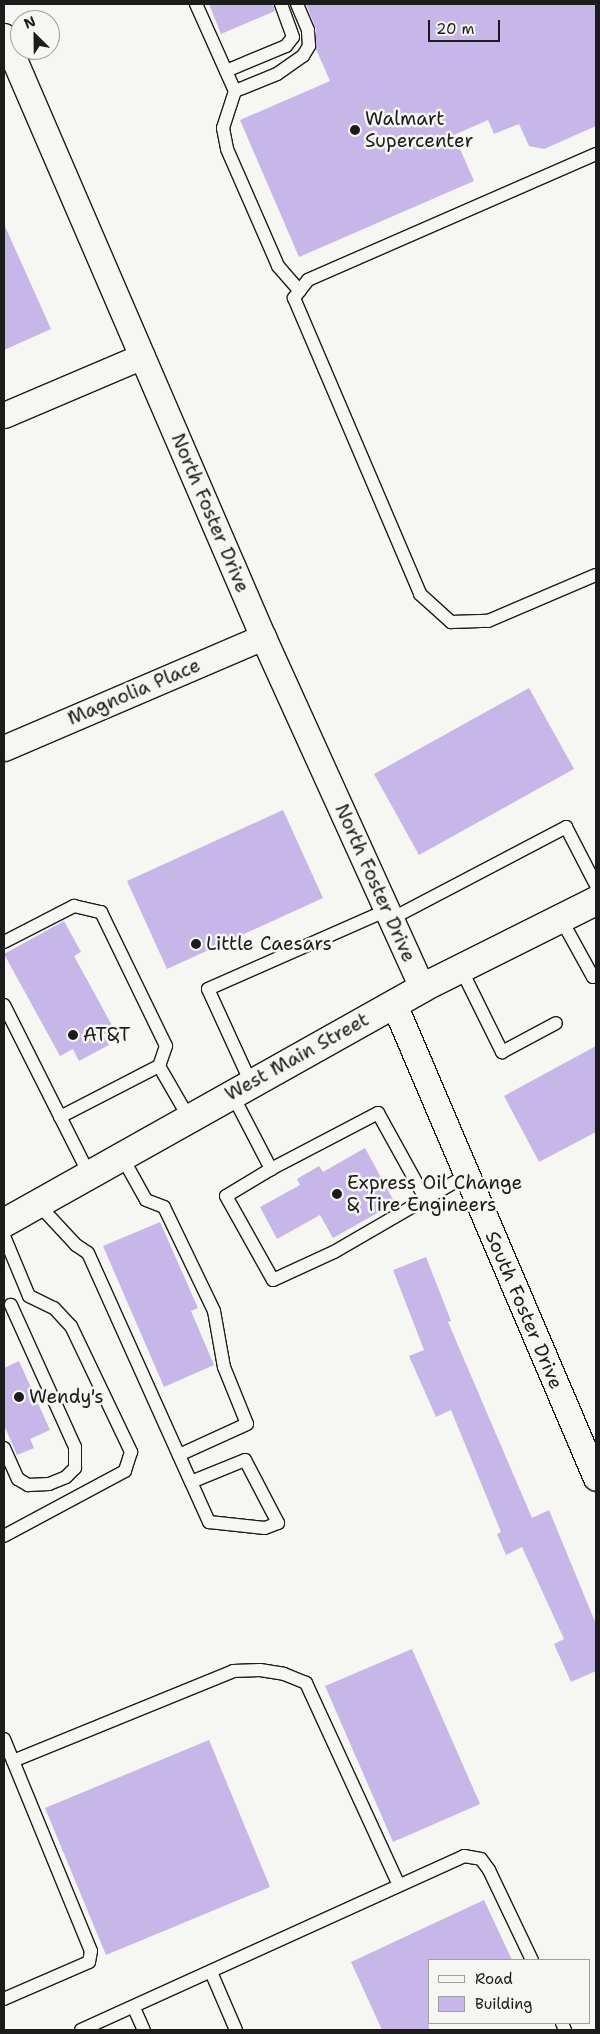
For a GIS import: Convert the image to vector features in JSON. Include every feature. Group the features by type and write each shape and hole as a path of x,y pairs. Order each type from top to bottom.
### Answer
{"main road":[{"name":"West Main Street","path":"4,1223 121,1155 422,988 596,901"}],"street":[{"name":"North Foster Drive","path":"4,36 263,637 422,988"},
{"path":"4,415 142,356"},
{"name":"Magnolia Place","path":"4,748 263,637"},
{"name":"South Foster Drive","path":"394,1004 596,1478"}],"lane":[{"path":"196,4 235,91 222,128 227,150 278,266 300,291"},
{"path":"226,71 286,46 292,38 280,4"},
{"path":"235,91 276,74 304,56 308,46 308,30 297,4"},
{"path":"596,154 308,280 294,298 420,594 451,622 488,620 596,575"},
{"path":"270,1169 208,989 389,915 566,827 596,884"},
{"path":"4,942 74,906 101,912 166,1046 159,1066 60,1117"},
{"path":"561,919 593,977 596,975"},
{"path":"461,969 502,1052 556,1023"},
{"path":"4,1005 89,1174"},
{"path":"159,1066 189,1118"},
{"path":"426,1200 378,1113 270,1169 226,1196 273,1280 334,1252 426,1200 467,1175"},
{"path":"121,1155 146,1200 164,1208 214,1311 224,1367 247,1424 179,1455"},
{"path":"37,1203 76,1245 88,1253 179,1455 191,1482 209,1522 265,1528 278,1522 245,1460 191,1482"},
{"path":"4,1236 29,1296 54,1308 71,1326 125,1435 131,1452 125,1472 4,1536"},
{"path":"4,1448 18,1479 28,1485 50,1484 66,1477 75,1468 75,1447 7,1307 29,1296"},
{"path":"13,1761 234,1672 260,1670 284,1674 306,1683 398,1884"},
{"path":"4,1739 91,1951 89,1962 4,1999"},
{"path":"81,2030 134,2008 398,1884 464,1856 481,1859 531,1959"},
{"path":"211,1972 236,2030"},
{"path":"134,2008 144,2030"}],"building":[{"path":"209,4 273,4 275,11 221,34"},
{"name":"Walmart Supercenter","path":"306,4 596,4 596,126 544,149 529,146 519,124 494,134 488,120 454,135 474,181 299,257 240,120 330,81 316,49 316,29"},
{"path":"4,224 51,329 4,350"},
{"path":"529,688 574,769 419,855 374,774"},
{"path":"283,810 323,898 167,969 127,881"},
{"path":"64,921 81,952 74,956 114,1029 103,1035 109,1045 79,1061 73,1049 60,1056 4,954"},
{"path":"596,1046 596,1132 539,1162 504,1096"},
{"name":"Express Oil Change & Tire Engineers","path":"365,1148 395,1203 333,1238 320,1215 277,1239 260,1207 300,1185 297,1179 319,1166 323,1172"},
{"path":"160,1222 198,1308 191,1311 214,1365 164,1387 103,1246"},
{"path":"426,1257 451,1321 448,1322 532,1518 549,1510 596,1624 596,1671 571,1682 554,1644 564,1639 522,1547 506,1555 497,1534 501,1532 451,1410 436,1417 409,1356 424,1350 393,1270"},
{"name":"Wendy's","path":"19,1361 50,1430 30,1439 34,1448 17,1455 4,1425 4,1368"},
{"path":"412,1649 480,1804 393,1842 325,1686"},
{"path":"209,1740 270,1887 106,1955 45,1808"},
{"path":"484,1900 512,1959 428,1959 429,2030 382,2030 351,1962"}],"place":[{"name":"Walmart Supercenter","path":"355,130"},
{"name":"Little Caesars","path":"196,944"},
{"name":"AT&T","path":"73,1035"},
{"name":"Express Oil Change & Tire Engineers","path":"337,1194"},
{"name":"Wendy's","path":"19,1397"}]}
